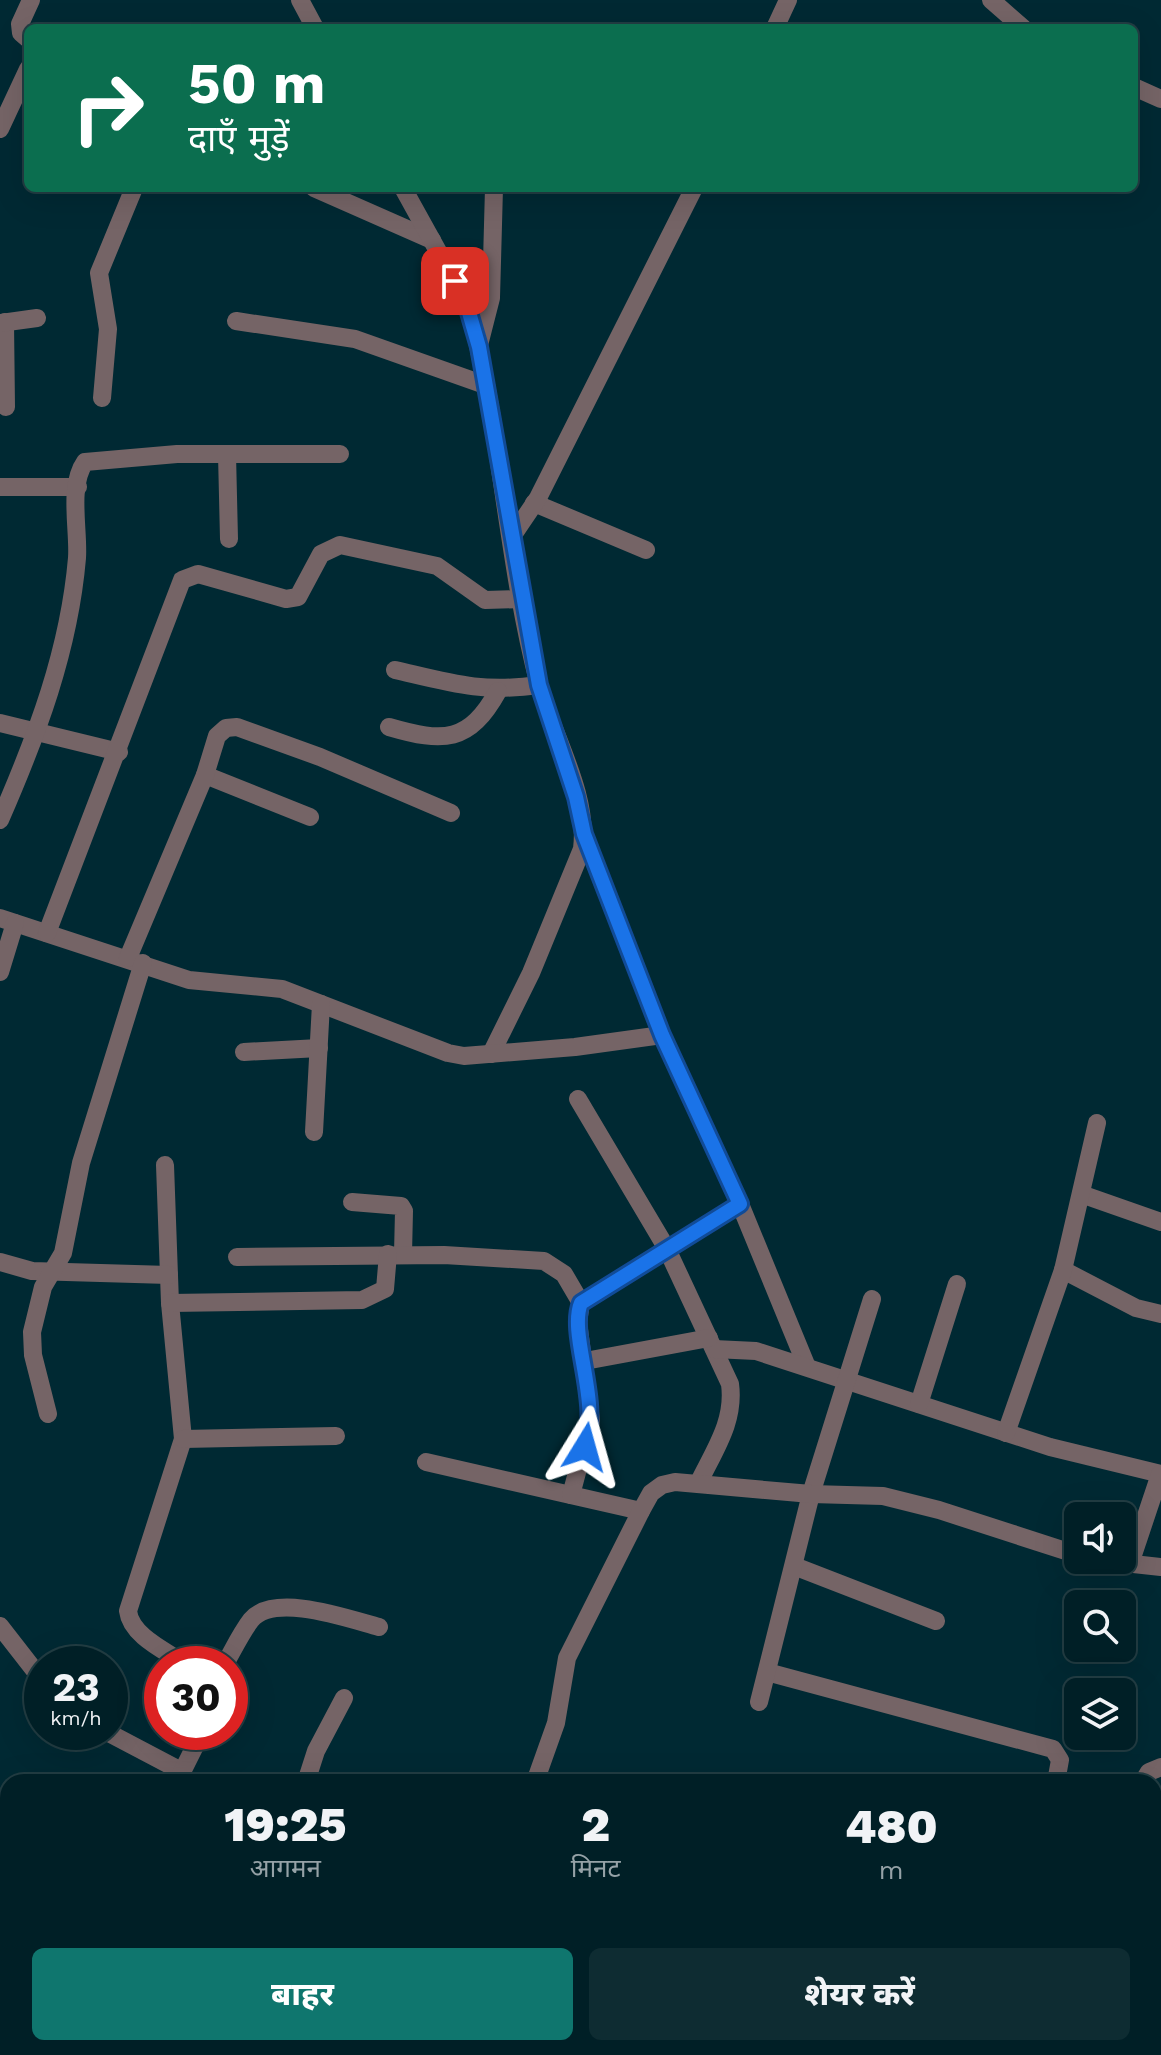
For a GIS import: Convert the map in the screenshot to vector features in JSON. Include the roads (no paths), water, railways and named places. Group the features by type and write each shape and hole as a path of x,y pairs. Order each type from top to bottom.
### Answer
{"street":[{"path":"24,36 20,24 31,0"},
{"path":"300,0 313,24"},
{"path":"782,24 788,0"},
{"path":"991,0 1018,24"},
{"path":"0,129 24,78"},
{"path":"1138,89 1161,99"},
{"path":"102,398 108,329 99,273 132,192"},
{"path":"323,192 432,240"},
{"path":"405,192 466,302 479,347 539,685 576,797 584,834 662,1035 740,1204 807,1367"},
{"path":"479,347 491,298 494,192"},
{"path":"511,538 534,503 692,192"},
{"path":"6,407 2,322 37,318"},
{"path":"236,321 355,339 485,385"},
{"path":"227,454 229,539"},
{"path":"0,820 38,735 66,636 77,557 80,469 91,459 340,454"},
{"path":"0,487 78,487"},
{"path":"534,503 646,550"},
{"path":"47,933 119,752 182,580 188,575 198,574 286,599 298,597 321,554 340,545 437,566 485,600 522,599"},
{"path":"395,670 498,691 539,685"},
{"path":"389,727 434,737 460,732 475,725 484,716 498,691"},
{"path":"0,723 38,735 119,752"},
{"path":"48,1414 31,1344 43,1287 63,1253 81,1163 136,960 217,736 226,728 237,727 320,757 451,813"},
{"path":"205,775 310,817"},
{"path":"491,1054 537,959 582,849 584,834"},
{"path":"0,972 8,921 136,960 189,980 282,989 448,1053 491,1054 662,1035"},
{"path":"314,1132 321,1004"},
{"path":"244,1052 319,1048"},
{"path":"578,1099 667,1249 730,1384 732,1407 728,1424 699,1482"},
{"path":"1006,1433 1063,1270 1097,1123"},
{"path":"159,1646 136,1630 129,1621 128,1611 183,1439 170,1303 165,1165"},
{"path":"1081,1194 1161,1222"},
{"path":"170,1303 362,1300 385,1289 396,1254 404,1211 401,1206 352,1202"},
{"path":"581,1303 740,1204"},
{"path":"237,1257 396,1254 544,1261 564,1274 581,1303 578,1322 585,1361 590,1432 571,1495"},
{"path":"0,1262 32,1271 169,1275"},
{"path":"1063,1270 1136,1308 1161,1314"},
{"path":"919,1404 957,1284"},
{"path":"759,1702 811,1494 872,1299"},
{"path":"585,1361 711,1344 746,1348 1006,1433 1161,1474 1136,1547"},
{"path":"183,1439 336,1436"},
{"path":"426,1462 641,1511"},
{"path":"538,1774 557,1714 567,1658 641,1511 651,1493 662,1485 699,1482 811,1494 883,1496 1064,1551"},
{"path":"1136,1565 1161,1567"},
{"path":"794,1566 936,1621"},
{"path":"236,1646 252,1619 271,1608 307,1609 379,1627"},
{"path":"0,1626 24,1657"},
{"path":"767,1672 1053,1749 1060,1760 1057,1774"},
{"path":"309,1774 316,1751 344,1698"},
{"path":"128,1745 175,1774"},
{"path":"181,1774 193,1750"}]}
